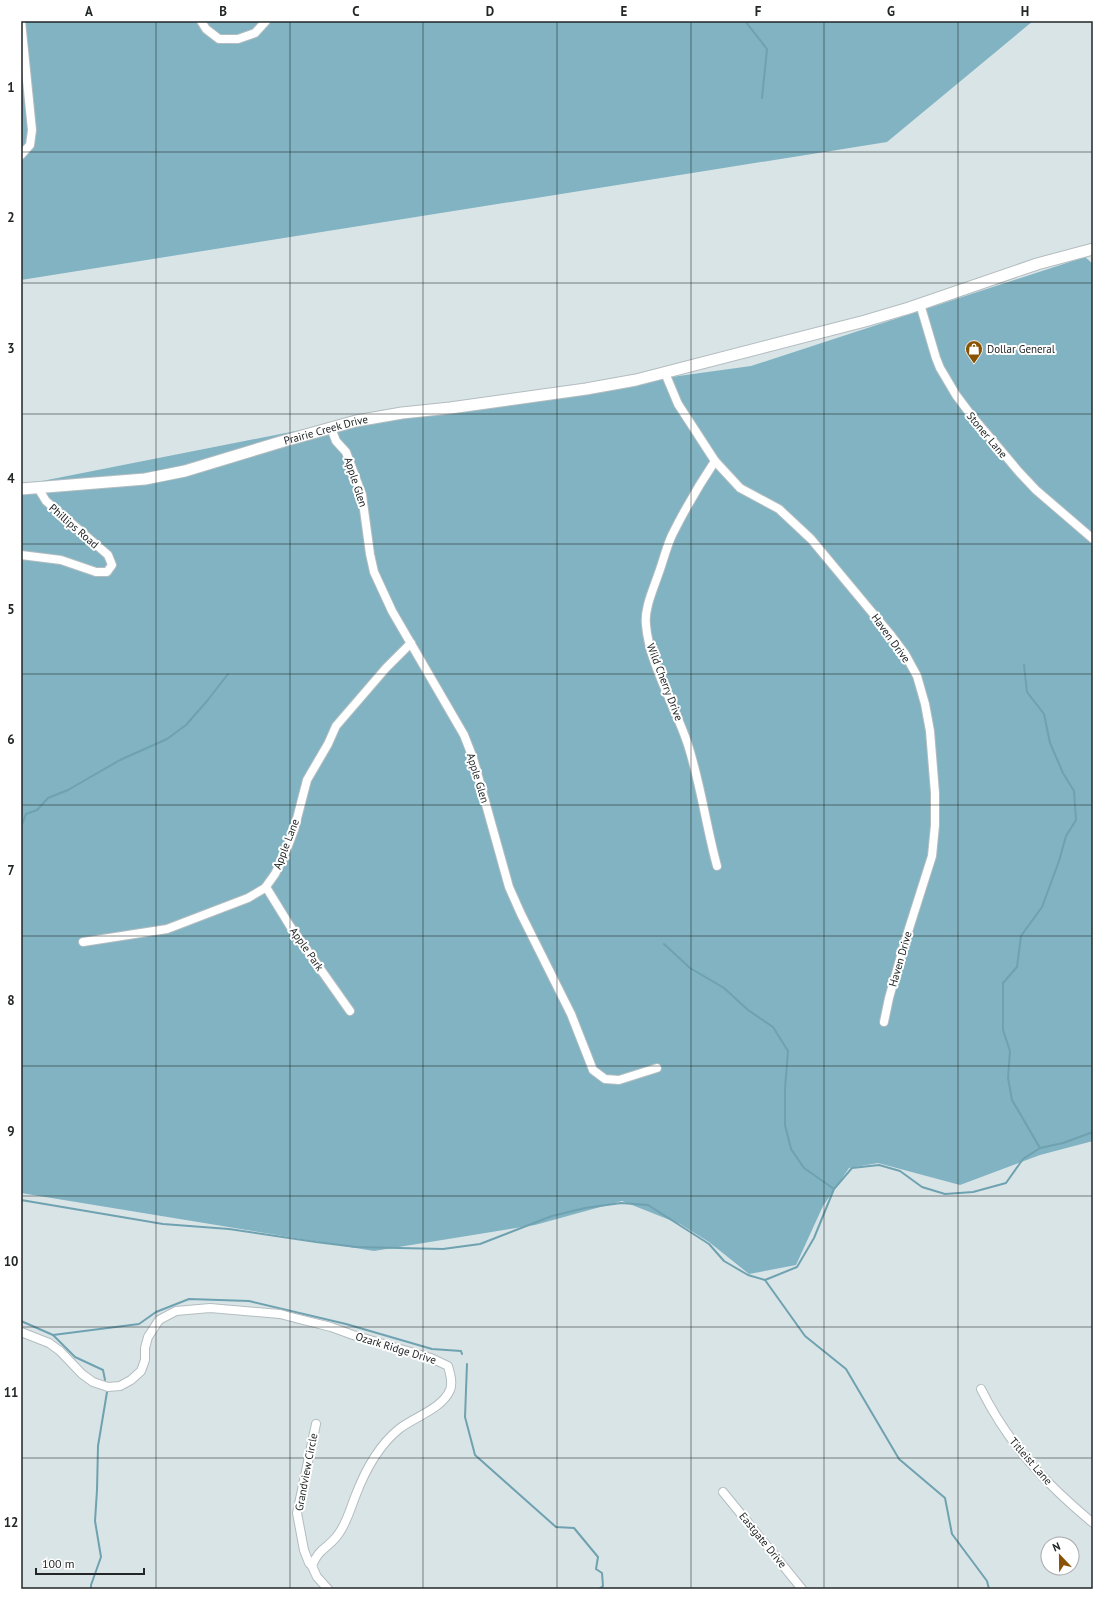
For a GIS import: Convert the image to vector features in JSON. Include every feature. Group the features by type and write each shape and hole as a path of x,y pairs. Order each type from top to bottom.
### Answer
{"main road":[{"name":"Prairie Creek Drive","path":"21,489 145,479 186,471 356,421 402,413 450,408 618,384 865,321 995,278 1093,249"}],"street":[{"path":"21,21 32,130 30,145 21,155"},
{"path":"201,21 206,29 219,39 238,39 255,33 266,21"},
{"name":"Stoner Lane","path":"920,304 938,363 956,395 971,415 1036,490 1093,539"},
{"name":"Haven Drive","path":"665,373 678,404 715,461 740,488 779,509 811,539 890,634 905,654 917,676 925,704 930,731 935,793 935,825 932,856 906,938 889,998 884,1022"},
{"name":"Apple Glen","path":"331,428 336,441 346,452 362,495 374,572 382,591 464,735 475,764 509,888 572,1014 593,1070 605,1079 619,1080 656,1068"},
{"name":"Wild Cherry Drive","path":"715,461 694,492 672,536 648,606 646,624 650,646 656,664 680,722 695,769 717,866"},
{"name":"Phillips Road","path":"21,555 61,560 96,572 107,572 112,565 108,555 46,501 38,488"},
{"name":"Apple Lane","path":"83,942 167,929 248,898 266,887 275,874 284,856 294,830 307,780 336,726 386,668 411,643"},
{"name":"Apple Park","path":"266,887 290,926 350,1011"},
{"name":"Ozark Ridge Drive","path":"21,1332 48,1343 60,1351 82,1374 93,1382 108,1387 120,1386 131,1380 141,1371 145,1360 148,1337 159,1320 176,1311 210,1308 280,1314 331,1327 430,1358 448,1366 451,1377 450,1390 441,1401 399,1429 386,1443 362,1478 347,1520 337,1536 315,1556 312,1566"},
{"name":"Titleist Lane","path":"981,1389 992,1412 1021,1453 1060,1494 1093,1523"},
{"name":"Grandview Circle","path":"312,1566 309,1563 304,1550 297,1513 316,1424"},
{"name":"Eastgate Drive","path":"723,1492 802,1589"},
{"path":"312,1566 317,1577 328,1589"}],"shaded area":[{"path":"21,21 1033,21 887,142 21,280"},
{"path":"1085,257 1093,264 1093,1141 1040,1155 960,1185 878,1163 849,1168 823,1206 796,1265 749,1274 709,1242 680,1224 622,1201 535,1225 374,1251 21,1193 21,483 42,481 331,424 751,366"}],"waterway":[{"path":"745,21 767,49 762,98"},
{"path":"1024,665 1027,692 1044,714 1050,743 1063,773 1074,791 1076,820 1066,836 1059,861 1042,907 1021,936 1017,967 1003,983 1003,1030 1010,1051 1008,1078 1012,1100 1040,1148"},
{"path":"21,827 26,814 37,810 48,798 68,790 120,760 167,739 186,725 228,674"},
{"path":"664,944 690,968 724,988 748,1010 773,1027 788,1051 785,1089 785,1125 791,1149 804,1168 834,1189"},
{"path":"21,1200 163,1224 229,1229 356,1247 443,1249 480,1244 552,1216 585,1208 621,1203 648,1205 709,1244 724,1261 748,1275 765,1280 797,1267 814,1238 834,1189 852,1168 879,1165 900,1171 922,1187 945,1194 973,1192 1006,1183 1023,1159 1040,1148 1063,1143 1093,1132"},
{"path":"765,1280 805,1336 846,1369 899,1459 945,1498 952,1534 987,1581 989,1589"},
{"path":"53,1335 139,1324 156,1312 189,1299 249,1301 346,1324 432,1349 461,1351 462,1354"},
{"path":"21,1321 53,1335 75,1357 103,1370 105,1380"},
{"path":"467,1364 465,1417 475,1455 556,1527 574,1528 598,1557 596,1569 602,1573 603,1586 599,1589"},
{"path":"91,1589 101,1557 95,1521 98,1446 107,1392"}],"place":[{"name":"Dollar General","path":"974,364"}]}
